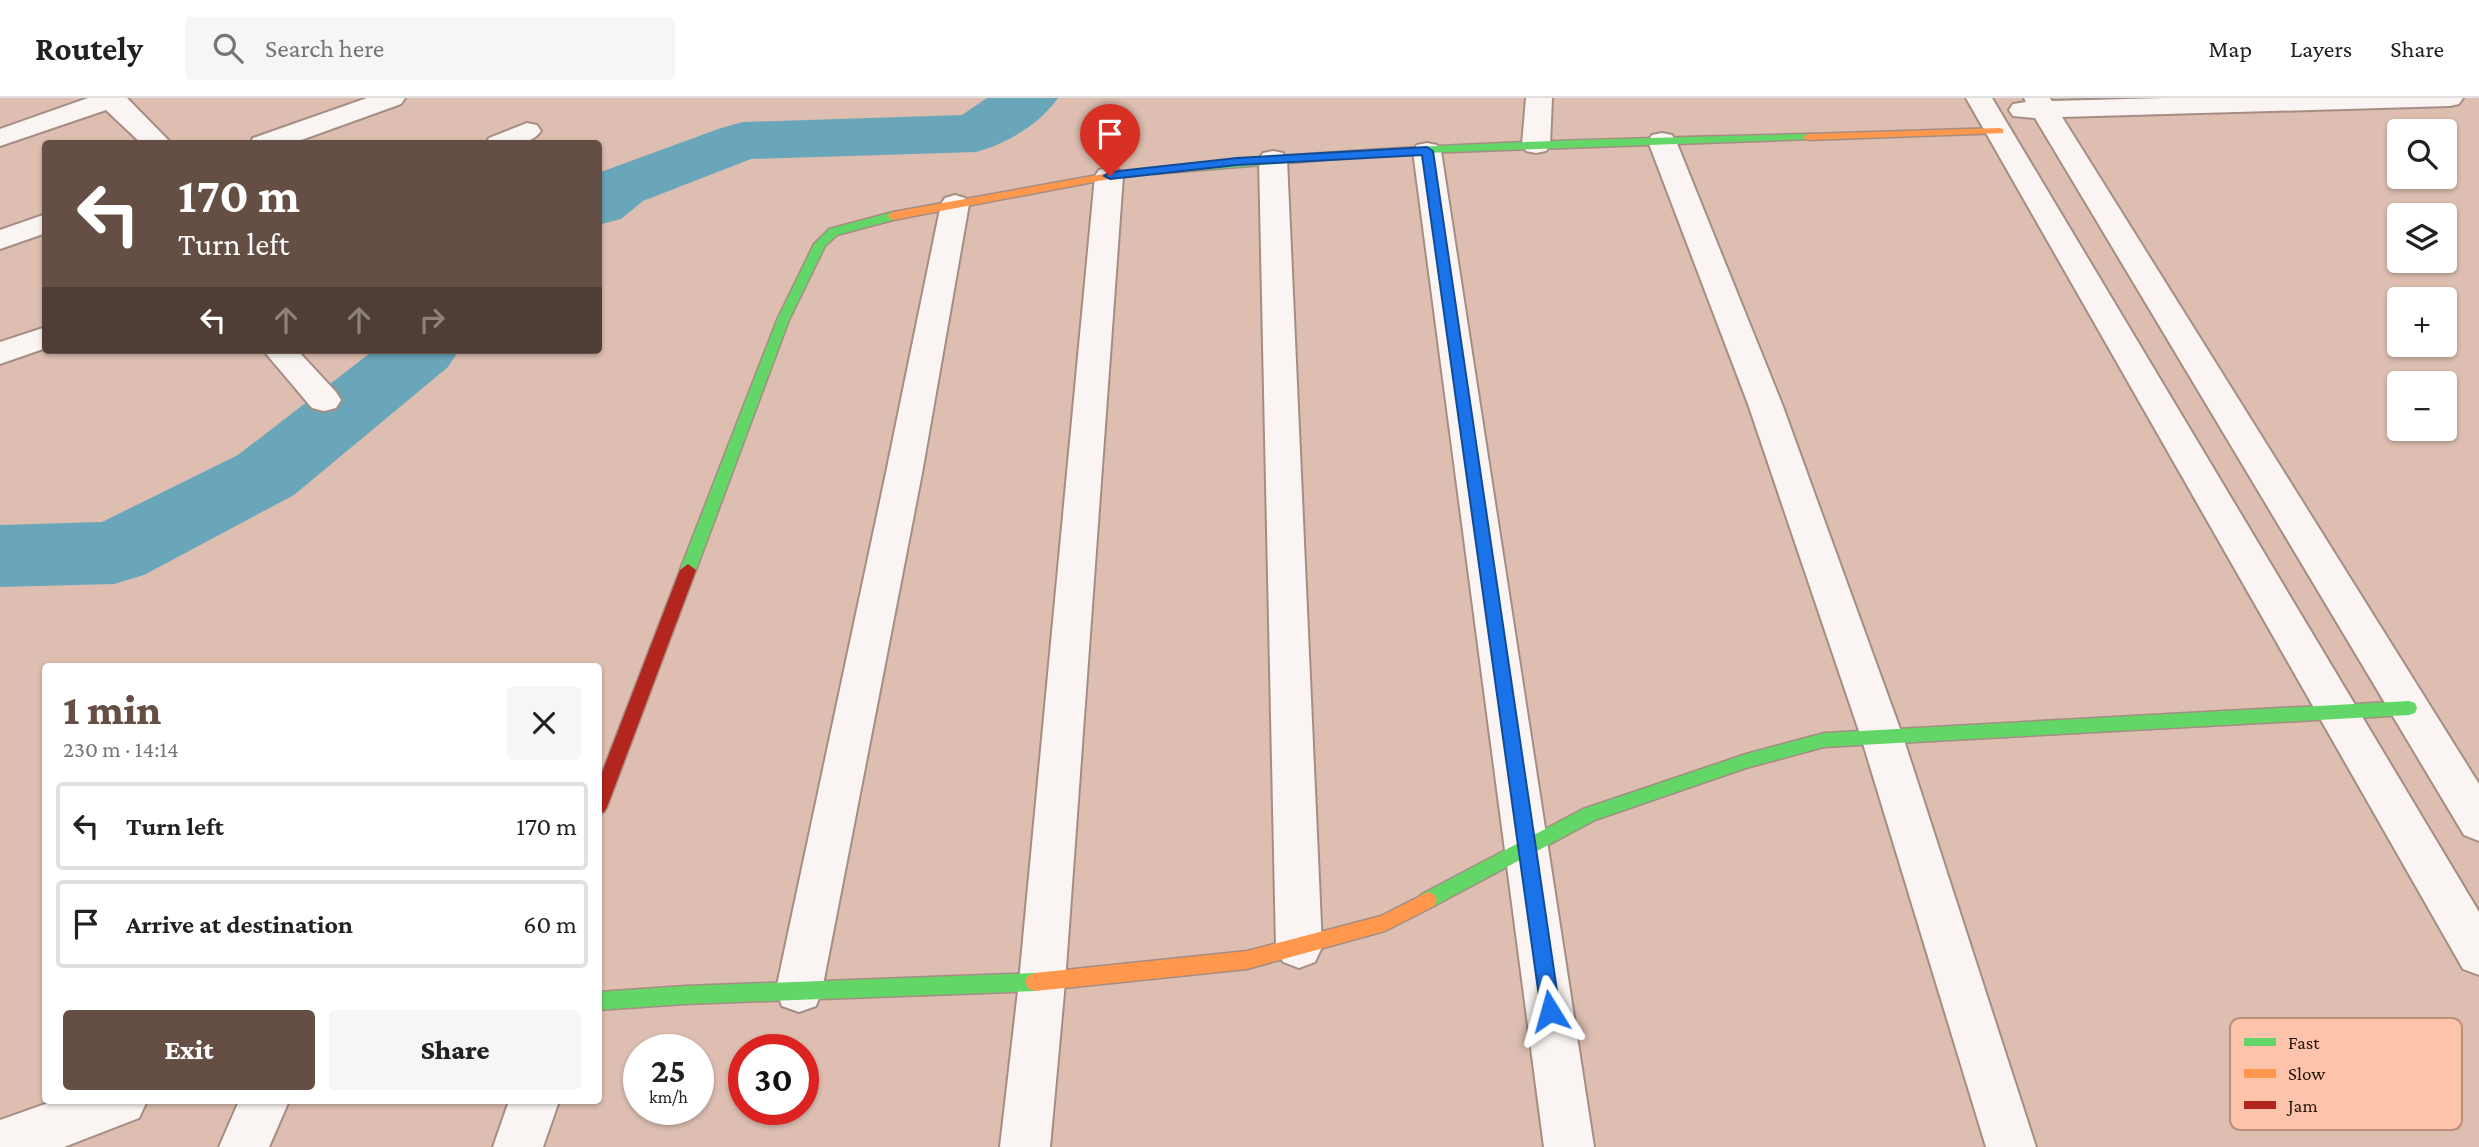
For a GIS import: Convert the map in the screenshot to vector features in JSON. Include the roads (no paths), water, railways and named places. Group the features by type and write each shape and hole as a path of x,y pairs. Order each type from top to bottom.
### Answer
{"street":[{"path":"0,138 111,98 155,140"},
{"path":"274,140 393,98"},
{"path":"1536,145 1539,98"},
{"path":"602,796 783,320 820,244 833,232 875,219 1110,176 1273,159 1662,141 1988,114 2041,104 2450,98"},
{"path":"2041,104 2479,822"},
{"path":"1988,114 2479,954"},
{"path":"508,140 527,131"},
{"path":"1662,141 1765,404 1882,737 2011,1147"},
{"path":"1427,151 1569,1147"},
{"path":"1273,159 1299,947"},
{"path":"1025,1147 1042,982 1110,176"},
{"path":"799,990 904,473 955,204"},
{"path":"0,240 42,224"},
{"path":"0,353 42,338"},
{"path":"283,354 324,400"},
{"path":"602,1001 799,990 1042,982 1247,960 1385,923 1589,814 1746,761 1824,740 2409,708"},
{"path":"0,1145 114,1104"},
{"path":"244,1147 263,1104"},
{"path":"518,1147 533,1104"}],"waterway":[{"path":"602,202 620,187 743,141 976,133 1028,98"},
{"path":"0,556 114,553 266,475 417,354"}]}
